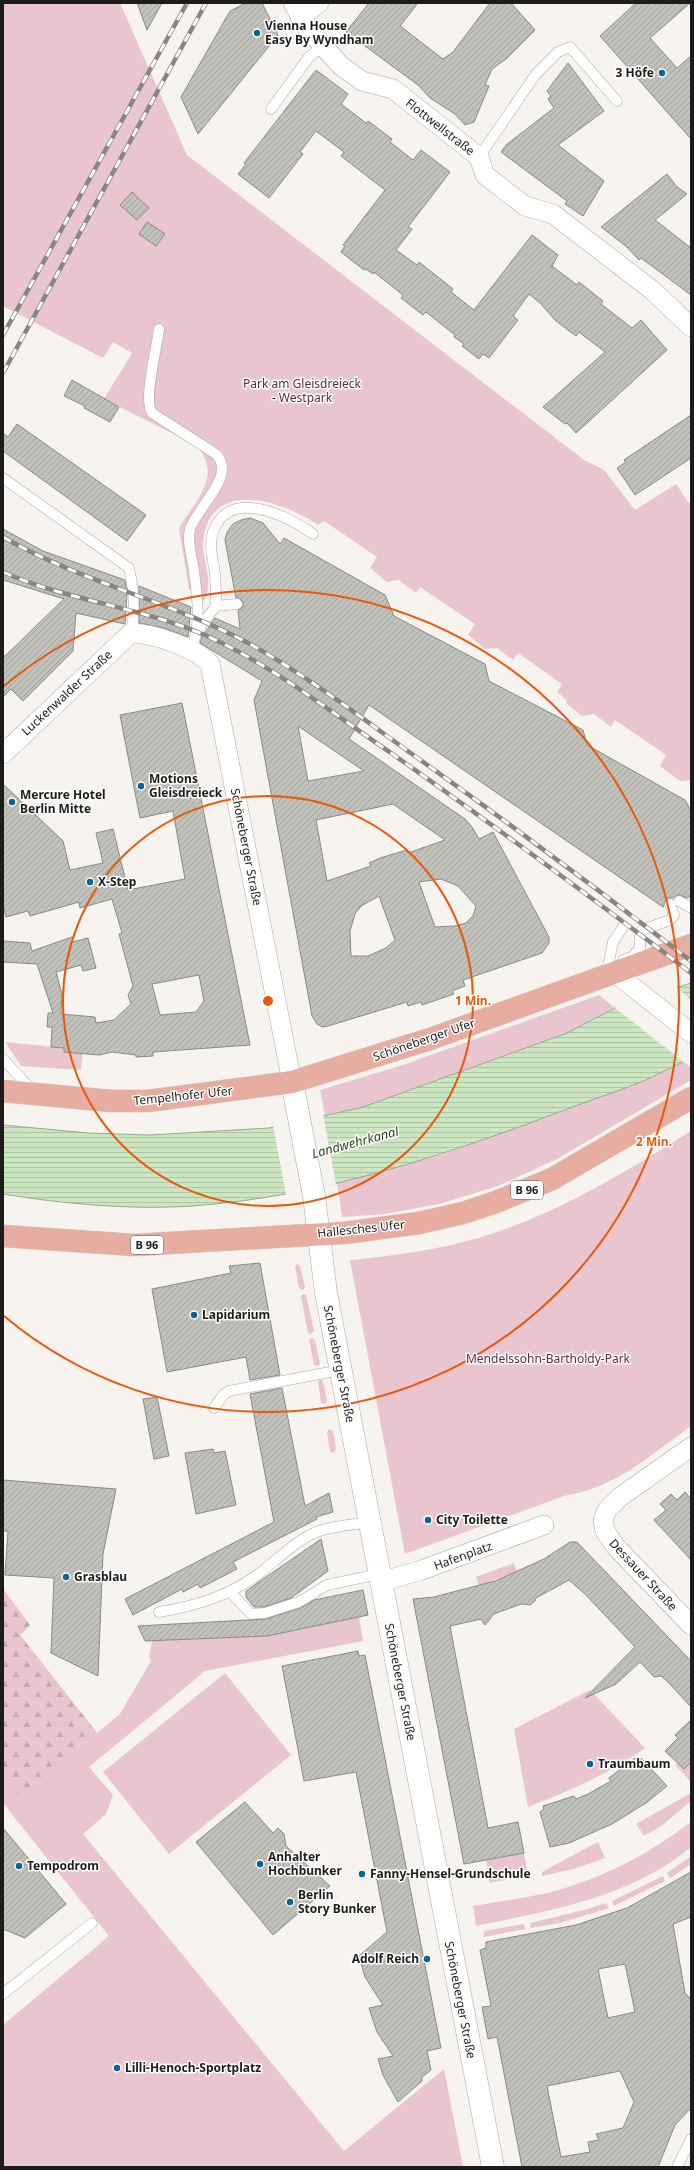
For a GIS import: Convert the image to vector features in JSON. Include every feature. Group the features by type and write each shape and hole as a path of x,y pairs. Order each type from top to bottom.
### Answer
{"main road":[{"name":"Schöneberger Ufer","path":"292,1082 430,1039 691,945"},
{"name":"Tempelhofer Ufer","path":"3,1091 111,1101 148,1101 292,1082"},
{"name":"Hallesches Ufer","path":"3,1236 134,1246 319,1234 419,1223 463,1213 496,1202 552,1179 691,1098"}],"street":[{"path":"297,10 319,3"},
{"name":"Flottwellstraße","path":"297,10 322,46 341,66 362,82 393,89 479,157 484,175 525,206 553,214 652,290 691,327"},
{"name":"Schöneberger Straße","path":"131,633 142,633 194,642 210,664 212,671 299,1116 314,1196 321,1265 340,1370 493,2167"},
{"name":"Luckenwalder Straße","path":"3,754 131,633"},
{"path":"611,974 637,991 691,1033"},
{"name":"Dessauer Straße","path":"691,1447 620,1497 607,1510 603,1520 605,1531 616,1547 691,1625"},
{"name":"Hafenplatz","path":"379,1578 419,1571 544,1525"}],"lane":[{"path":"271,109 308,57 322,46"},
{"path":"479,157 536,74 558,52 570,48 617,101"},
{"path":"159,329 150,382 149,409 152,413 216,454 221,459 222,468 219,481 190,529 190,545 197,592 194,642"},
{"path":"3,478 129,568 134,602 131,633"},
{"path":"194,642 202,624 216,606 216,575 212,551 212,533 220,520 231,510 246,507 260,508 301,526 312,534"},
{"path":"216,606 237,604"},
{"path":"611,974 616,965 632,957 640,948 640,937 642,930 670,920 674,915 675,902 691,908"},
{"path":"611,974 613,942 623,927"},
{"path":"3,1059 36,1094"},
{"path":"214,1408 226,1392 340,1370"},
{"path":"159,1612 194,1606 230,1592 259,1574 312,1534 339,1526 369,1522"},
{"path":"230,1592 251,1614 265,1613 298,1602 327,1586 379,1578"},
{"path":"3,1994 92,1923"},
{"path":"677,2167 691,2139"}],"green space":[{"name":"Park am Gleisdreieck - Westpark","path":"3,3 120,3 187,155 584,460 604,470 635,510 676,484 691,506 691,780 680,781 660,766 666,755 615,720 611,727 594,714 582,716 566,703 567,700 557,692 562,684 518,653 513,660 497,648 485,649 468,635 475,624 420,587 416,593 399,580 387,582 370,568 377,557 324,521 318,525 288,509 271,503 253,500 236,501 222,506 211,517 204,535 203,544 208,584 204,601 189,589 179,528 204,488 207,477 207,467 204,456 196,445 104,399 132,353 113,342 103,358 3,306"},
{"path":"599,995 615,1008 567,1033 363,1107 325,1115 320,1090 406,1064"},
{"path":"5,1042 64,1048 64,1052 74,1053 83,1049 81,1070 21,1066"},
{"path":"683,1061 691,1068 691,1080 557,1159 498,1186 439,1204 385,1214 342,1217 337,1182 441,1155 646,1080"},
{"name":"Mendelssohn-Bartholdy-Park","path":"691,1131 691,1426 632,1469 616,1478 583,1492 564,1496 405,1554 350,1260 430,1249 478,1238 506,1229 561,1206 588,1192 614,1178"},
{"path":"297,1264 300,1266 305,1287 303,1290 299,1288 295,1266"},
{"path":"304,1294 306,1295 314,1331 311,1334 308,1333 301,1296"},
{"path":"312,1338 315,1340 320,1364 318,1366 314,1365 309,1339"},
{"path":"321,1379 323,1381 327,1401 325,1404 321,1403 318,1381"},
{"path":"329,1429 333,1431 336,1449 334,1453 330,1452 327,1432"},
{"path":"514,1563 517,1571 479,1586 476,1577"},
{"path":"3,1589 30,1625 20,1635 97,1733 120,1714 151,1661 149,1657 152,1641 267,1636 359,1617 363,1641 205,1671 89,1767 113,1795 106,1814 83,1834 344,2151 444,2069 463,2167 3,2167 3,2025 109,1936 3,1803"},
{"path":"3,1589 30,1625 20,1635 97,1733 20,1798 3,1774"},
{"path":"225,1673 291,1755 169,1854 103,1772"},
{"path":"590,1690 645,1748 603,1774 528,1807 514,1729"},
{"path":"691,1762 691,1782 675,1765 678,1763 684,1769"},
{"path":"691,1793 691,1801 664,1824 644,1836 636,1824"},
{"path":"691,1822 691,1847 642,1879 589,1900 476,1926 473,1906 547,1893 603,1874 648,1851"},
{"path":"598,1842 605,1858 573,1869 542,1876 542,1872"},
{"path":"524,1853 528,1875 490,1883 486,1860"},
{"path":"691,1856 691,1864 670,1878 667,1873"},
{"path":"663,1876 665,1881 614,1906 612,1901"},
{"path":"606,1903 609,1908 560,1923 531,1928 530,1923 588,1909"},
{"path":"524,1924 525,1929 484,1937 484,1931"}],"water":[{"name":"Landwehrkanal","path":"691,983 691,1058 636,1084 472,1144 380,1172 334,1184 287,1194 240,1201 192,1206 121,1207 50,1201 3,1194 3,1125 88,1133 150,1135 269,1128 363,1107 567,1033 615,1008"}],"pier":[{"path":"675,986 691,1000 691,1060 685,1063 615,1008 620,1004"},
{"path":"323,1114 336,1184 286,1195 273,1125"}],"building":[{"path":"137,3 162,3 147,30"},
{"path":"246,3 262,3 278,35 198,134 181,97 230,11"},
{"path":"369,3 418,3 400,26 443,59 453,52 490,3 511,3 535,30 506,59 492,69 485,85 489,86 474,122 465,125 455,114 430,98 418,85 346,32"},
{"name":"3 Höfe","path":"636,3 690,3 650,38 677,68 691,56 691,139 600,36"},
{"path":"568,63 604,111 558,145 604,181 583,216 565,204 567,201 501,152 506,145 554,108 548,99 551,96 547,91"},
{"path":"316,70 348,94 341,104 366,123 368,121 392,139 390,142 413,160 421,150 450,172 408,227 412,229 396,250 417,265 419,262 453,289 451,292 474,310 532,235 558,255 552,266 577,285 579,282 603,301 601,304 632,328 641,320 667,350 576,433 567,423 565,424 543,407 605,352 579,332 576,336 556,321 540,303 529,294 513,316 518,320 489,358 483,354 479,359 462,346 464,344 454,337 455,335 426,312 423,315 401,298 403,295 374,272 373,274 366,269 364,270 341,252 345,246 343,245 385,190 341,156 344,152 316,131 300,152 303,154 269,198 238,174 246,164 244,163"},
{"path":"667,174 677,187 687,194 655,220 691,248 691,295 641,258 639,260 627,247 601,227"},
{"path":"132,192 149,208 137,220 120,205"},
{"path":"147,222 165,234 156,246 139,234"},
{"path":"72,380 119,407 110,422 84,408 85,406 64,396"},
{"path":"691,415 691,458 635,495 617,468 626,462 624,460"},
{"path":"17,424 146,515 127,541 3,451 3,433 8,437"},
{"path":"250,518 263,523 280,544 284,538 385,595 394,616 485,664 489,681 583,730 587,745 685,800 691,811 691,896 687,898 679,895 673,898 667,898 663,907 369,705 349,739 465,819 479,839 493,832 549,937 549,943 542,953 463,980 465,986 452,991 454,994 422,1005 421,1002 408,1006 407,1002 328,1026 322,1027 317,1024 312,1016 254,700 262,681 200,643 202,637 215,618 240,629 238,610 243,607 243,603 240,598 236,598 225,540 227,532 233,524","holes":["298,726 364,771 308,781","393,804 445,840 408,853 407,850 380,858 369,863 371,866 327,881 316,820","441,879 458,886 476,906 473,916 466,923 455,926 435,927 419,882","379,896 395,940 386,948 368,956 351,956 350,931 355,914 361,906"]},
{"path":"3,529 43,551 125,580 127,593 125,624 76,613 73,651 23,701 11,689 3,697 3,658 64,599 3,580"},
{"path":"139,586 191,607 188,637 164,628 139,623"},
{"path":"182,703 250,1045 153,1052 153,1056 136,1057 136,1055 112,1052 99,1055 64,1052 64,1048 51,1047 52,1027 47,1027 48,1013 53,1013 37,964 3,962 3,941 30,943 32,951 72,937 73,942 88,938 96,968 83,971 81,965 56,972 62,994 61,1014 95,1017 96,1023 114,1020 131,1004 128,995 133,986 119,934 122,933 112,899 80,908 79,902 30,916 28,911 6,917 3,905 3,784 63,841 70,870 103,863 96,833 113,829 128,890 185,879 173,811 140,818 120,715","holes":["199,975 204,1001 196,1012 160,1015 152,984"]},
{"path":"260,1263 280,1375 250,1380 246,1357 167,1372 152,1289 231,1273 229,1266"},
{"path":"282,1388 305,1506 329,1493 333,1512 316,1517 317,1519 233,1562 237,1569 200,1588 198,1584 183,1592 182,1589 133,1615 125,1599 274,1522 250,1394"},
{"path":"157,1397 169,1456 154,1459 143,1399"},
{"path":"213,1449 214,1453 225,1451 236,1505 196,1514 185,1453"},
{"name":"Grasblau","path":"3,1480 116,1489 103,1554 98,1676 51,1653 54,1578 5,1575 8,1531 3,1531"},
{"path":"685,1492 691,1499 691,1560 654,1520 666,1510 660,1504 671,1494 677,1500"},
{"path":"321,1539 328,1571 291,1598 264,1607 254,1607 246,1597 246,1591"},
{"path":"570,1542 577,1542 691,1661 691,1707 668,1682 661,1676 654,1677 640,1662 616,1684 585,1698 635,1647 585,1594 569,1580 536,1598 530,1605 521,1604 494,1614 485,1625 481,1619 450,1626 488,1828 518,1822 524,1853 464,1864 413,1599 434,1597 495,1581 544,1559"},
{"path":"363,1590 368,1615 267,1636 145,1641 138,1626 266,1619 301,1608 314,1600"},
{"path":"358,1651 359,1656 365,1655 441,2048 427,2051 431,2070 422,2077 422,2081 398,2102 383,2075 378,2059 393,2056 377,2032 369,2008 383,2005 365,1977 359,1956 387,1932 356,1772 304,1781 282,1666"},
{"path":"691,1720 691,1762 684,1769 665,1751 678,1738 675,1735"},
{"path":"635,1758 638,1761 641,1758 667,1786 646,1803 612,1824 569,1843 550,1847 540,1812 544,1809 543,1806 574,1796 576,1799 588,1794 611,1781 609,1778"},
{"name":"Anhalter Hochbunker","path":"245,1802 273,1833 278,1828 284,1834 286,1846 330,1886 273,1935 196,1842"},
{"name":"Tempodrom","path":"3,1828 66,1904 25,1938 3,1929"},
{"path":"691,1872 691,1917 673,1924 685,1993 691,1999 691,2108 675,2125 658,2167 522,2167 497,2037 488,2039 482,2007 491,2006 480,1950 486,1948 486,1942 576,1925 627,1908","holes":["625,1964 635,2012 608,2018 598,1969","620,2071 634,2102 623,2128 596,2134 599,2140 588,2142 590,2152 561,2157 547,2086"]}],"railway":[{"path":"3,335 187,3"},
{"path":"3,373 206,3"},
{"path":"3,537 63,567 189,615 220,629 271,656 332,697 482,805 691,961"},
{"path":"3,572 53,590 182,626 207,636 255,661 301,690 429,780 691,973"}],"place":[{"name":"Vienna House Easy By Wyndham","path":"257,33"},
{"name":"3 Höfe","path":"662,73"},
{"name":"Motions Gleisdreieck","path":"141,786"},
{"name":"Mercure Hotel Berlin Mitte","path":"12,802"},
{"name":"X-Step","path":"90,882"},
{"name":"Lapidarium","path":"194,1315"},
{"name":"City Toilette","path":"428,1520"},
{"name":"Grasblau","path":"66,1577"},
{"name":"Traumbaum","path":"590,1764"},
{"name":"Anhalter Hochbunker","path":"260,1864"},
{"name":"Tempodrom","path":"19,1866"},
{"name":"Fanny-Hensel-Grundschule","path":"362,1874"},
{"name":"Berlin Story Bunker","path":"290,1902"},
{"name":"Adolf Reich","path":"427,1959"},
{"name":"Lilli-Henoch-Sportplatz","path":"117,2068"}]}
